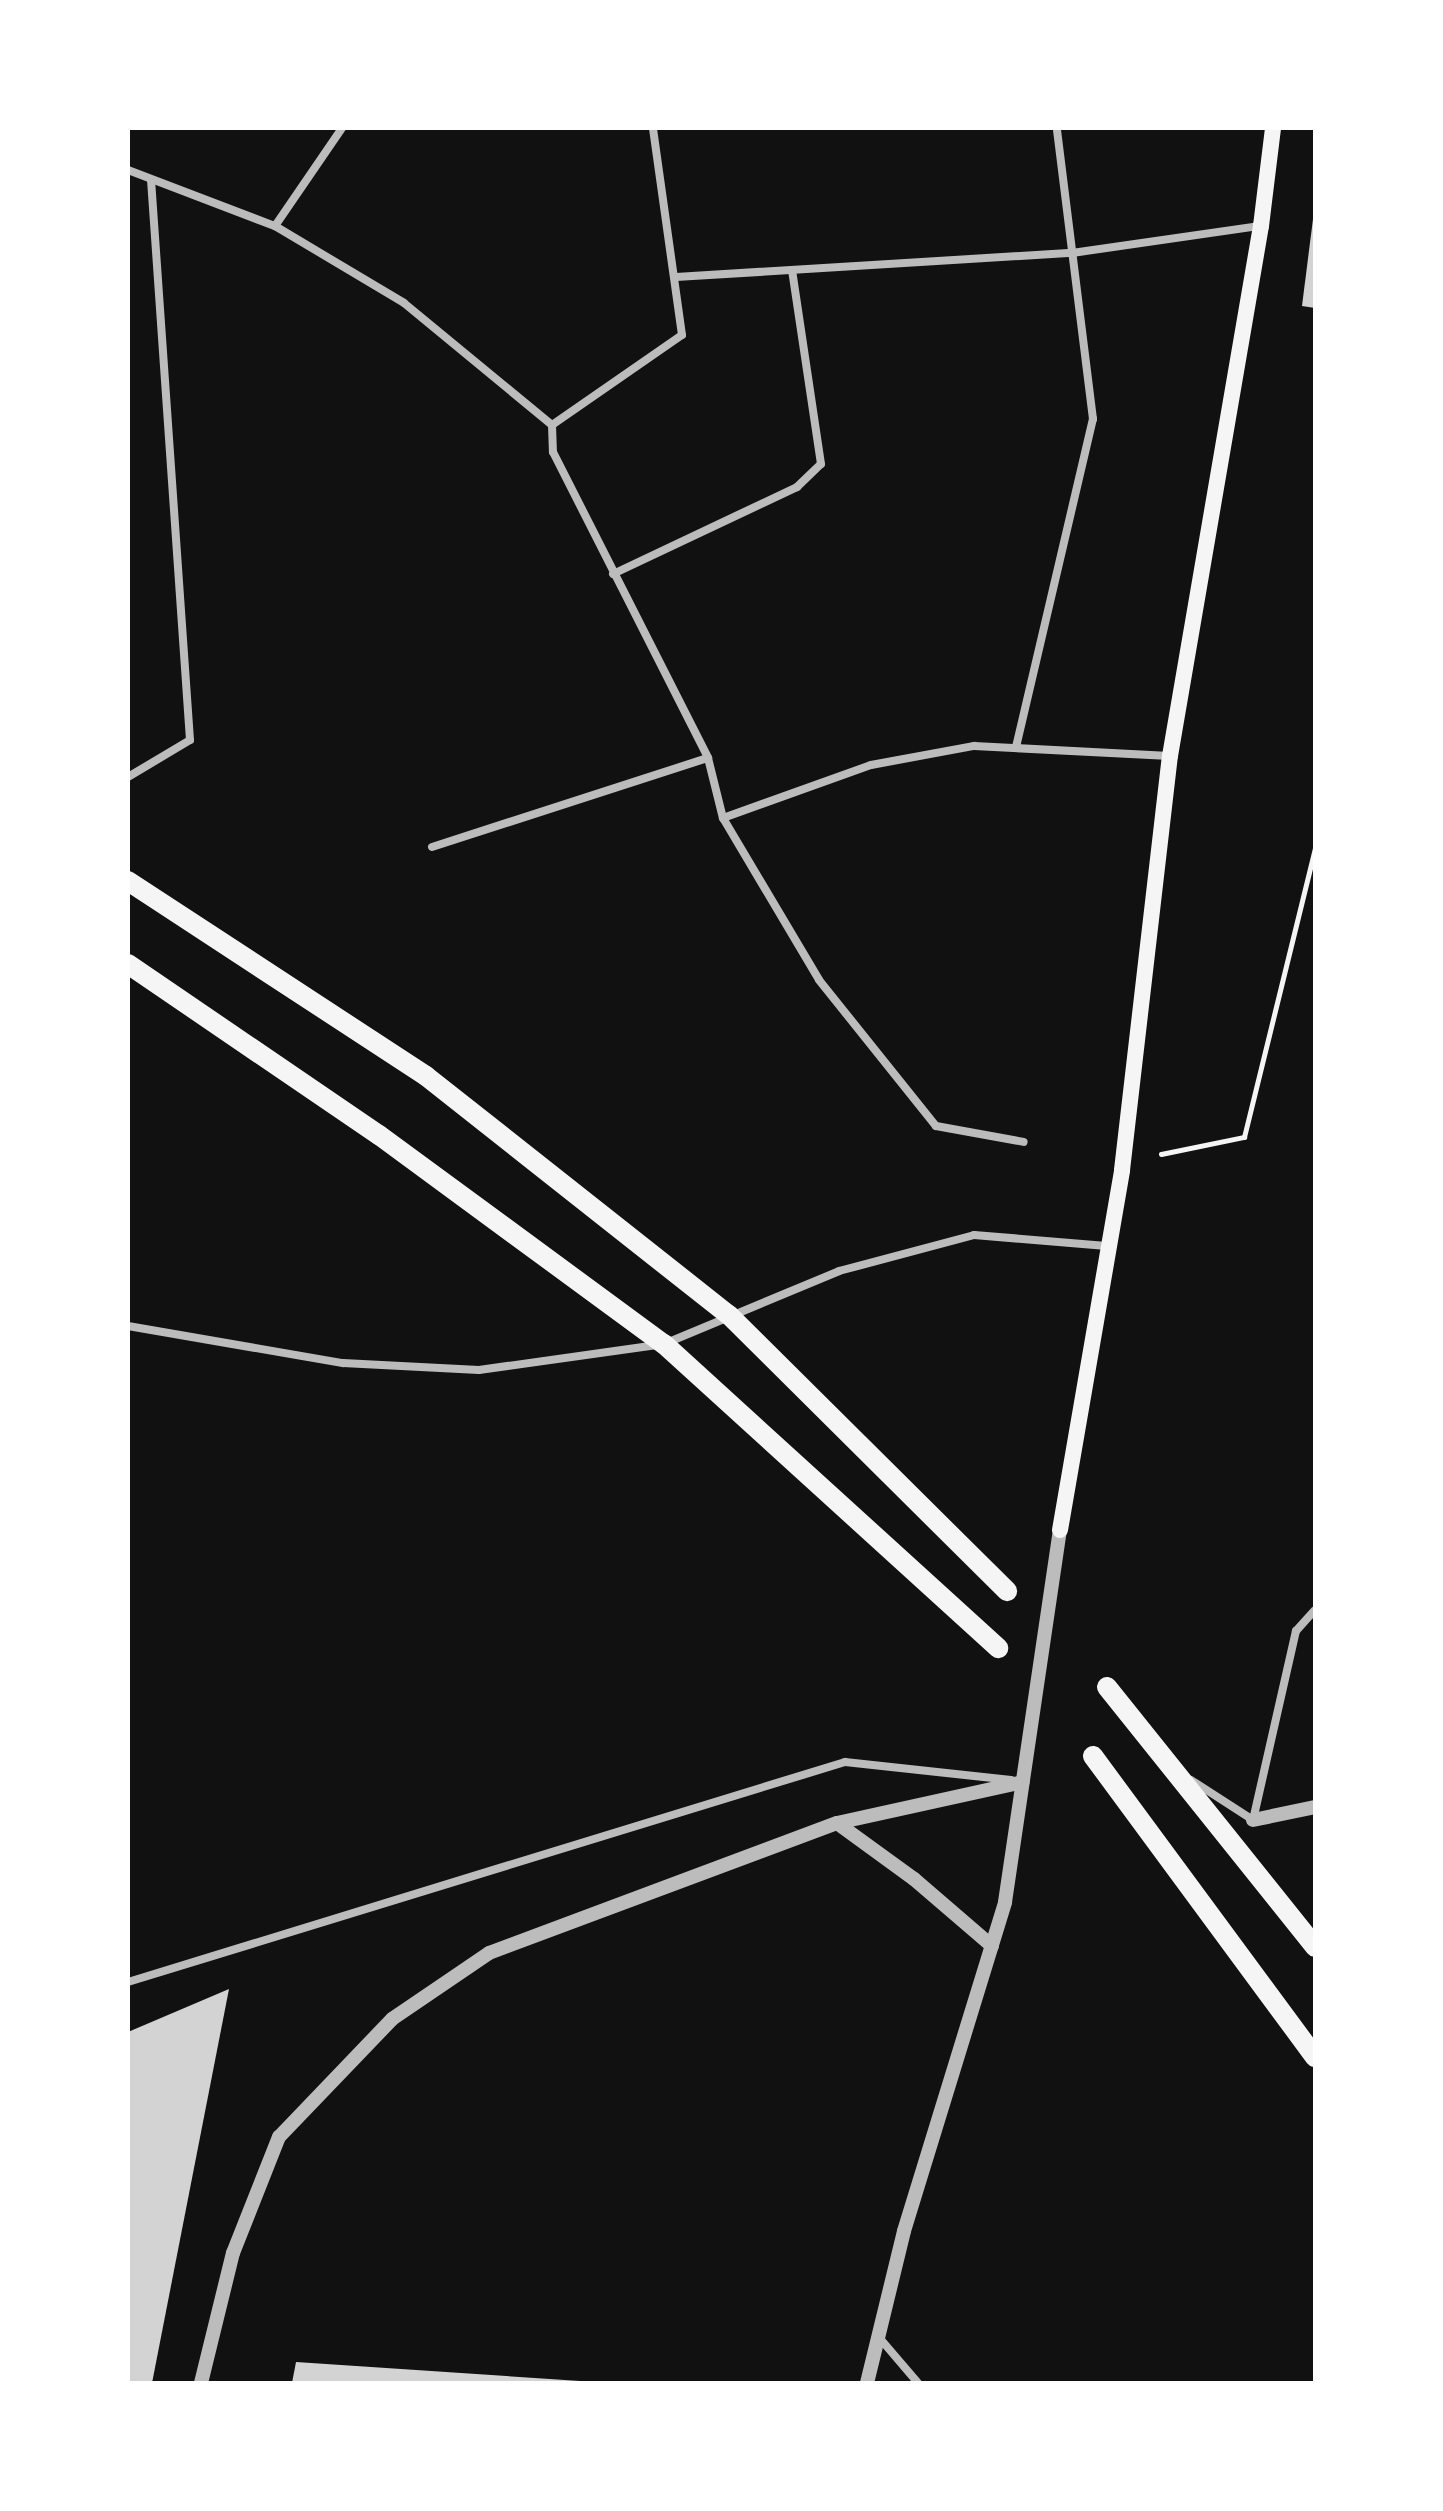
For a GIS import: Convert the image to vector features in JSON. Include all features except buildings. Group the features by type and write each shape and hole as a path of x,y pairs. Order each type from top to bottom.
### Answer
{"main road":[{"path":"1060,1530 1122,1170 1170,756 1261,226 1273,128"},
{"path":"128,881 426,1076 729,1315 1007,1591"},
{"path":"128,964 379,1135 664,1344 998,1648"},
{"path":"1107,1687 1315,1947"},
{"path":"1093,1756 1315,2057"}],"street":[{"path":"275,226 342,128"},
{"path":"552,425 682,335 653,128"},
{"path":"1016,747 1093,419 1057,128"},
{"path":"128,170 275,226 404,303 552,425 553,452 708,758 723,818 819,980 936,1126 1024,1142"},
{"path":"128,777 190,740 151,180"},
{"path":"676,277 1072,253 1261,226"},
{"path":"613,574 797,487 821,464 792,270"},
{"path":"723,818 871,765 974,746 1170,756"},
{"path":"432,847 708,758"},
{"path":"128,1326 343,1363 479,1370 664,1344 839,1271 974,1235 1107,1246"},
{"path":"867,2383 876,2334 1005,1902 1060,1530"},
{"path":"1253,1820 1296,1631 1315,1610"},
{"path":"128,1982 845,1762 1023,1782"},
{"path":"1173,1768 1253,1820 1315,1807"},
{"path":"201,2383 233,2253 279,2137 392,2019 489,1953 837,1823 1023,1782"},
{"path":"837,1823 914,1879 992,1946"},
{"path":"876,2334 918,2383"}],"path":[{"path":"1161,1154 1244,1137 1315,849"}]}
